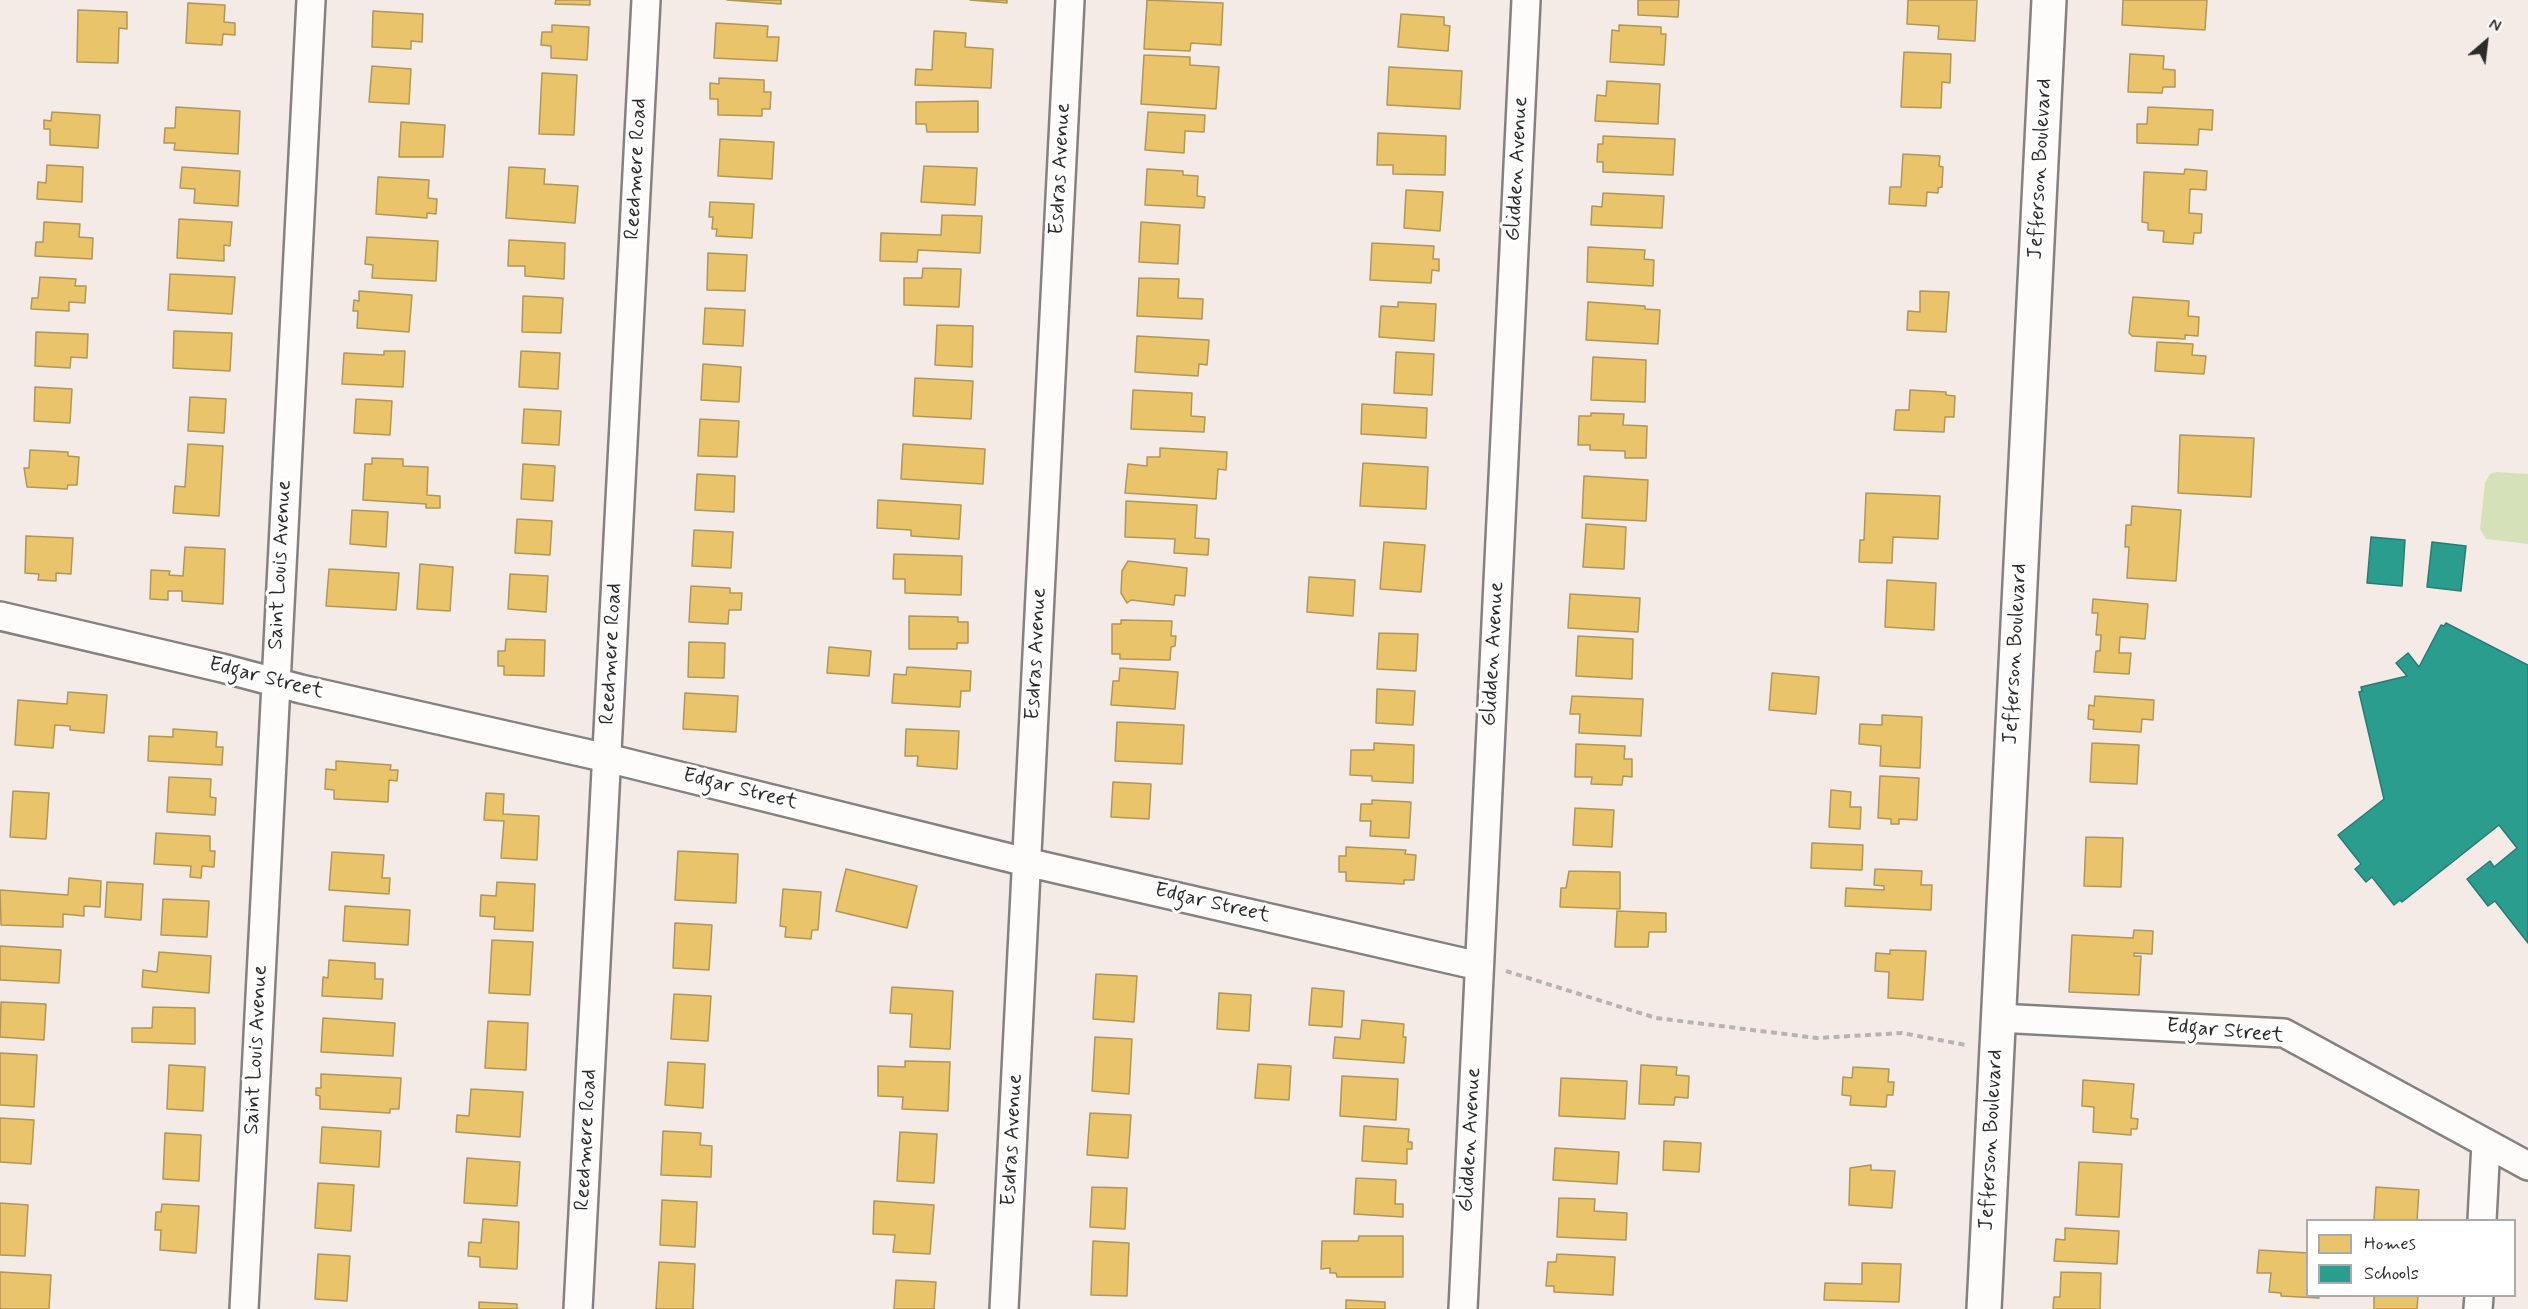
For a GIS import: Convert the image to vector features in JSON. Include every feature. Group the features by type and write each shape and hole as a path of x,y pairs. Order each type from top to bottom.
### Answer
{"street":[{"name":"Saint Louis Avenue","path":"244,1309 311,0"},
{"name":"Reedmere Road","path":"578,1309 646,0"},
{"name":"Esdras Avenue","path":"1004,1309 1070,0"},
{"name":"Glidden Avenue","path":"1463,1309 1490,968 1526,0"},
{"name":"Jefferson Boulevard","path":"1984,1309 2049,0"},
{"name":"Edgar Street","path":"0,616 222,668 275,683 607,758 1026,862 1490,968"},
{"name":"Edgar Street","path":"1998,1018 2284,1033 2528,1166"},
{"path":"2482,1219 2486,1143"}],"path":[{"path":"1490,968 1656,1017 1817,1038 1902,1033 1968,1045"}],"green space":[{"path":"2496,472 2528,474 2528,544 2486,539 2480,529 2485,483 2490,474"}],"building: Homes":[{"path":"556,0 590,0 590,5 555,4"},
{"path":"727,0 781,0 781,4"},
{"path":"970,0 1007,0 1007,3"},
{"path":"1147,0 1223,3 1221,45 1191,43 1190,51 1144,49"},
{"path":"1638,0 1679,0 1678,17 1638,15"},
{"path":"1908,0 1977,0 1975,41 1938,39 1939,26 1907,24"},
{"path":"2123,0 2207,0 2205,30 2122,25"},
{"path":"188,3 225,5 224,22 235,23 235,35 223,34 222,45 186,43"},
{"path":"78,10 127,12 127,29 119,28 118,63 77,62"},
{"path":"373,11 423,14 422,42 411,41 411,49 372,47"},
{"path":"1401,14 1444,17 1444,25 1450,26 1448,51 1398,47"},
{"path":"716,23 768,26 767,37 779,37 777,61 714,58"},
{"path":"552,25 589,27 587,60 551,58 551,46 541,45 542,32 552,32"},
{"path":"1619,25 1661,27 1661,34 1666,34 1664,65 1610,62 1612,30 1619,31"},
{"path":"934,31 966,33 965,47 993,49 991,88 915,85 916,69 932,70"},
{"path":"1904,52 1951,54 1950,83 1942,82 1941,108 1901,107"},
{"path":"2130,54 2164,56 2163,69 2175,70 2175,87 2163,87 2162,93 2128,92"},
{"path":"1144,55 1190,57 1190,65 1219,67 1216,109 1141,104"},
{"path":"372,66 411,69 409,104 369,102"},
{"path":"1389,67 1462,71 1460,109 1387,105"},
{"path":"542,73 577,75 574,135 539,134"},
{"path":"719,78 764,80 764,92 771,92 770,109 762,109 762,116 718,115 718,99 710,99 710,83 719,84"},
{"path":"1607,81 1660,84 1658,124 1595,121 1597,95 1606,96"},
{"path":"978,101 978,132 927,132 926,124 916,124 916,102"},
{"path":"176,107 240,111 238,154 174,150 175,143 164,143 165,128 175,128"},
{"path":"2148,107 2213,110 2212,130 2199,129 2198,145 2137,143 2137,124 2147,124"},
{"path":"52,112 100,115 98,148 50,145 50,129 44,129 44,120 51,121"},
{"path":"1148,112 1205,115 1204,132 1185,131 1184,153 1145,150"},
{"path":"401,122 445,125 443,157 399,157"},
{"path":"1378,133 1446,136 1445,175 1393,174 1393,165 1377,165"},
{"path":"1603,136 1675,139 1673,175 1603,172 1603,162 1597,162 1598,144 1603,144"},
{"path":"720,139 774,142 772,179 718,176"},
{"path":"1903,154 1940,156 1939,166 1943,167 1942,187 1938,188 1938,193 1927,192 1926,206 1889,204 1890,187 1901,187"},
{"path":"47,165 83,167 82,202 37,199 38,182 46,183"},
{"path":"924,166 977,168 975,205 921,202"},
{"path":"182,167 240,171 238,206 194,203 195,189 180,188"},
{"path":"509,167 545,169 544,184 578,186 575,223 506,218"},
{"path":"1147,169 1183,171 1183,175 1198,176 1197,196 1205,197 1204,208 1145,205"},
{"path":"2185,169 2207,171 2206,190 2190,189 2189,213 2202,214 2201,233 2194,233 2193,244 2163,242 2164,231 2148,230 2148,223 2142,222 2144,172 2184,174"},
{"path":"378,177 429,180 428,198 437,199 436,214 427,213 427,218 376,214"},
{"path":"1406,190 1443,192 1440,231 1404,228"},
{"path":"1603,193 1664,196 1662,228 1591,225 1592,206 1602,207"},
{"path":"710,202 754,204 752,238 716,236 717,229 712,229 713,217 709,217"},
{"path":"942,215 982,216 980,253 918,250 917,262 880,261 881,233 941,235"},
{"path":"179,219 232,222 230,246 224,245 224,261 177,258"},
{"path":"44,222 80,224 79,237 93,238 92,259 35,256 36,242 43,242"},
{"path":"1141,222 1180,225 1178,264 1139,262"},
{"path":"367,237 438,241 436,281 372,278 373,265 365,264"},
{"path":"509,240 565,243 564,279 525,276 525,266 508,266"},
{"path":"1372,243 1434,246 1433,259 1439,259 1439,271 1432,270 1431,283 1370,280"},
{"path":"1588,247 1645,250 1644,259 1654,260 1653,286 1587,282"},
{"path":"708,253 747,255 745,291 707,290"},
{"path":"923,268 961,269 959,307 904,305 904,278 922,278"},
{"path":"170,274 235,277 232,314 168,310"},
{"path":"40,277 76,279 75,286 86,286 85,303 69,302 69,311 31,309 32,298 38,298"},
{"path":"1139,278 1179,279 1178,298 1203,299 1202,319 1137,316"},
{"path":"359,291 412,295 409,332 357,328 358,311 353,311 354,300 359,301"},
{"path":"1920,291 1949,292 1946,332 1907,330 1908,311 1920,312"},
{"path":"523,296 563,298 561,333 522,332"},
{"path":"2133,297 2189,301 2188,316 2199,317 2198,336 2185,335 2185,339 2132,336 2129,333"},
{"path":"1398,302 1436,304 1434,341 1379,337 1381,306 1398,307"},
{"path":"1588,302 1645,306 1645,309 1660,310 1658,344 1586,340"},
{"path":"705,308 745,310 743,346 703,344"},
{"path":"937,325 973,326 972,367 935,365"},
{"path":"174,331 232,333 230,371 173,368"},
{"path":"36,332 88,334 87,358 71,357 70,368 35,366"},
{"path":"1137,336 1209,340 1207,365 1199,364 1198,376 1135,372"},
{"path":"2157,342 2193,344 2192,355 2206,356 2204,374 2155,371"},
{"path":"384,351 405,351 403,387 342,384 344,353 384,355"},
{"path":"521,351 560,353 558,389 519,387"},
{"path":"1396,352 1434,354 1432,395 1394,393"},
{"path":"1593,357 1646,360 1645,402 1591,400"},
{"path":"703,364 741,367 739,402 701,400"},
{"path":"915,378 973,381 971,419 913,416"},
{"path":"35,387 72,389 70,423 34,421"},
{"path":"1133,390 1192,393 1191,416 1205,417 1204,432 1131,429"},
{"path":"1910,390 1946,392 1946,395 1955,396 1954,417 1945,417 1944,432 1894,430 1896,410 1909,410"},
{"path":"190,397 226,399 224,433 188,431"},
{"path":"356,399 392,401 390,435 354,433"},
{"path":"1362,404 1427,408 1426,438 1361,434"},
{"path":"524,409 561,411 559,445 522,443"},
{"path":"1591,413 1624,414 1623,425 1647,426 1646,458 1625,458 1625,451 1590,450 1590,445 1578,445 1579,416 1591,416"},
{"path":"700,419 739,421 737,457 698,456"},
{"path":"2180,435 2254,438 2251,497 2178,493"},
{"path":"188,444 223,446 219,516 173,513 175,486 185,487"},
{"path":"903,444 985,449 983,484 901,479"},
{"path":"1160,448 1227,452 1226,470 1218,469 1216,499 1125,493 1128,464 1147,466 1147,457 1160,457"},
{"path":"30,450 68,452 68,456 79,457 77,485 68,485 67,489 27,487 24,468 29,468"},
{"path":"372,458 403,459 403,466 428,467 427,495 440,496 440,508 426,508 426,504 363,500 365,464 372,464"},
{"path":"1363,463 1428,467 1426,509 1360,506"},
{"path":"523,464 555,466 553,501 521,499"},
{"path":"697,474 735,476 734,512 695,510"},
{"path":"1584,476 1648,480 1646,521 1582,518"},
{"path":"1866,493 1940,496 1938,539 1893,537 1892,563 1859,562 1860,540 1864,540"},
{"path":"878,500 961,505 959,539 911,536 911,530 877,528"},
{"path":"1126,501 1197,505 1195,538 1209,539 1208,555 1174,553 1175,539 1125,537"},
{"path":"2132,506 2181,510 2176,581 2127,578 2129,547 2125,547 2126,525 2131,525"},
{"path":"352,510 388,512 386,547 350,544"},
{"path":"517,519 552,521 550,555 515,553"},
{"path":"1586,524 1626,527 1624,569 1583,567"},
{"path":"694,530 733,532 731,568 692,566"},
{"path":"26,536 73,538 71,574 56,573 56,581 38,580 39,574 25,573"},
{"path":"1384,542 1425,545 1421,592 1380,589"},
{"path":"185,547 225,549 223,604 182,601 182,591 168,591 168,600 150,599 151,570 170,571 169,575 183,576"},
{"path":"894,554 962,556 961,595 905,593 905,579 893,579"},
{"path":"1128,561 1187,568 1185,596 1175,595 1174,605 1131,600 1127,603 1121,593 1122,571"},
{"path":"420,564 453,567 450,611 417,609"},
{"path":"329,569 399,573 396,610 326,606"},
{"path":"510,574 548,576 546,612 508,609"},
{"path":"1309,577 1355,580 1353,616 1307,612"},
{"path":"1887,580 1936,583 1934,630 1885,627"},
{"path":"691,586 730,588 730,593 742,593 741,610 729,610 728,624 689,622"},
{"path":"1570,594 1640,598 1638,632 1568,628"},
{"path":"2093,599 2148,604 2145,639 2120,637 2119,653 2131,653 2129,674 2094,672 2096,651 2100,651 2101,635 2096,635 2098,613 2092,613"},
{"path":"909,616 958,617 958,622 968,622 968,643 957,643 957,649 909,649"},
{"path":"1121,620 1172,621 1171,636 1176,636 1175,646 1171,647 1170,660 1120,659 1120,654 1112,654 1112,624 1121,624"},
{"path":"1379,633 1418,634 1416,671 1377,669"},
{"path":"1578,636 1633,639 1632,679 1576,676"},
{"path":"506,639 545,640 544,676 504,675 504,666 498,666 498,651 505,651"},
{"path":"689,642 725,643 724,678 688,677"},
{"path":"829,647 871,651 869,676 827,673"},
{"path":"907,667 971,671 970,691 961,691 960,707 892,703 894,674 906,675"},
{"path":"1120,668 1178,672 1175,709 1111,705 1113,681 1119,681"},
{"path":"1772,673 1819,677 1816,714 1769,710"},
{"path":"1377,689 1415,691 1413,725 1376,723"},
{"path":"68,692 107,695 104,733 70,730 70,726 55,725 53,748 15,745 18,700 67,704"},
{"path":"685,693 738,696 736,732 683,729"},
{"path":"1572,696 1643,699 1641,736 1579,733 1580,714 1570,714"},
{"path":"2095,696 2154,700 2153,720 2142,719 2141,732 2093,729 2094,720 2088,719 2089,705 2094,706"},
{"path":"1882,715 1922,717 1920,768 1880,766 1881,746 1859,744 1860,724 1882,725"},
{"path":"1117,722 1184,725 1182,764 1115,761"},
{"path":"173,729 217,732 216,747 223,747 222,765 148,761 149,736 173,737"},
{"path":"906,729 959,731 957,769 917,766 918,756 905,756"},
{"path":"1374,743 1414,745 1413,783 1372,781 1372,776 1350,775 1351,750 1374,750"},
{"path":"2092,743 2139,745 2137,784 2090,782"},
{"path":"1576,744 1625,746 1624,759 1632,759 1632,777 1623,776 1622,785 1591,784 1592,777 1575,777"},
{"path":"336,761 391,765 390,770 398,770 397,781 389,780 388,802 334,799 334,790 325,789 326,769 336,770"},
{"path":"1880,776 1919,778 1917,820 1899,819 1899,824 1891,824 1891,819 1878,818"},
{"path":"169,777 211,779 210,797 216,798 215,815 167,812"},
{"path":"1113,782 1151,784 1149,819 1111,817"},
{"path":"1831,790 1851,792 1850,807 1861,807 1860,829 1829,827"},
{"path":"13,791 49,793 46,839 10,837"},
{"path":"486,793 504,794 503,814 539,816 537,860 501,858 504,821 484,820"},
{"path":"1372,800 1411,802 1409,838 1370,836 1371,821 1360,821 1361,804 1372,804"},
{"path":"1575,808 1614,810 1612,847 1573,845"},
{"path":"156,833 210,836 210,851 215,851 214,867 202,866 201,878 190,877 191,866 154,864"},
{"path":"2086,837 2123,838 2121,887 2084,886"},
{"path":"1812,843 1863,845 1862,870 1811,868"},
{"path":"1346,847 1406,850 1405,854 1416,855 1414,880 1404,880 1404,884 1346,881 1346,872 1339,872 1339,856 1346,856"},
{"path":"678,851 738,854 736,903 675,900"},
{"path":"332,852 384,855 382,878 390,878 389,894 329,890"},
{"path":"846,869 917,886 907,928 836,911"},
{"path":"1875,869 1922,871 1921,885 1932,885 1931,910 1845,906 1846,888 1884,890 1884,886 1874,885"},
{"path":"1569,871 1620,872 1620,909 1560,907 1561,888 1566,888"},
{"path":"69,878 101,881 100,907 84,906 84,916 63,914 63,927 1,925 0,890 68,895"},
{"path":"107,882 143,884 141,920 105,917"},
{"path":"497,882 535,884 533,931 494,929 495,917 480,916 481,895 496,896"},
{"path":"783,889 821,892 818,930 812,930 811,939 785,937 786,927 780,926"},
{"path":"163,899 209,901 207,937 161,935"},
{"path":"345,906 410,910 408,945 343,941"},
{"path":"1617,911 1666,913 1666,932 1649,932 1648,947 1615,947"},
{"path":"675,923 712,925 709,970 673,968"},
{"path":"2134,930 2153,931 2152,954 2134,953 2134,956 2141,956 2139,995 2069,992 2072,935 2133,938"},
{"path":"492,940 533,942 530,995 489,993"},
{"path":"0,946 61,950 59,983 0,980"},
{"path":"1890,950 1926,951 1923,1000 1888,998 1889,972 1875,971 1876,953 1890,954"},
{"path":"159,952 211,956 209,993 142,987 143,970 157,972"},
{"path":"329,960 375,963 375,979 383,979 382,999 322,996 323,977 328,978"},
{"path":"1096,974 1137,976 1134,1022 1093,1019"},
{"path":"892,987 953,991 950,1049 910,1047 912,1014 890,1013"},
{"path":"1312,988 1344,991 1342,1027 1309,1025"},
{"path":"1219,993 1251,995 1249,1031 1217,1029"},
{"path":"674,994 711,996 708,1041 671,1039"},
{"path":"1,1002 46,1004 44,1040 0,1037"},
{"path":"153,1007 195,1008 195,1044 132,1042 132,1028 152,1028"},
{"path":"323,1018 395,1023 393,1056 321,1052"},
{"path":"1362,1020 1404,1024 1403,1037 1406,1037 1404,1063 1333,1058 1335,1037 1360,1039"},
{"path":"488,1021 528,1023 526,1070 485,1068"},
{"path":"1095,1037 1132,1039 1129,1094 1092,1091"},
{"path":"0,1053 37,1055 34,1107 0,1105"},
{"path":"905,1061 950,1062 948,1111 902,1109 903,1097 878,1096 878,1066 905,1067"},
{"path":"668,1062 705,1064 703,1108 665,1105"},
{"path":"1258,1064 1291,1066 1289,1100 1255,1098"},
{"path":"169,1065 205,1067 203,1111 167,1109"},
{"path":"1641,1065 1677,1067 1676,1075 1689,1076 1688,1098 1675,1097 1674,1105 1639,1104"},
{"path":"1853,1067 1889,1069 1888,1082 1894,1082 1893,1095 1887,1095 1886,1107 1850,1105 1851,1096 1842,1095 1843,1077 1852,1078"},
{"path":"321,1074 401,1078 399,1109 390,1109 390,1113 320,1109 320,1096 316,1095 316,1088 321,1088"},
{"path":"1342,1076 1398,1079 1396,1120 1340,1116"},
{"path":"1561,1078 1627,1081 1625,1119 1559,1116"},
{"path":"2083,1080 2134,1084 2131,1118 2138,1119 2137,1129 2131,1129 2131,1135 2093,1132 2094,1107 2082,1106"},
{"path":"471,1089 523,1092 520,1137 456,1132 457,1115 469,1116"},
{"path":"1090,1113 1131,1115 1128,1158 1087,1155"},
{"path":"0,1118 34,1120 31,1164 0,1162"},
{"path":"1364,1126 1409,1129 1408,1142 1412,1142 1412,1149 1407,1149 1407,1164 1362,1161"},
{"path":"322,1127 381,1131 379,1167 320,1163"},
{"path":"663,1131 701,1133 700,1145 712,1146 711,1177 661,1175"},
{"path":"900,1132 937,1134 934,1183 897,1181"},
{"path":"165,1133 201,1135 199,1181 163,1179"},
{"path":"1664,1141 1701,1143 1699,1172 1663,1170"},
{"path":"1555,1148 1619,1152 1617,1184 1553,1180"},
{"path":"467,1158 520,1162 517,1206 464,1203"},
{"path":"2079,1162 2122,1164 2119,1217 2076,1215"},
{"path":"1871,1165 1871,1170 1895,1171 1892,1208 1849,1205 1850,1168"},
{"path":"1356,1178 1396,1180 1395,1204 1403,1204 1403,1217 1354,1214"},
{"path":"318,1183 354,1185 351,1231 315,1228"},
{"path":"1092,1187 1127,1188 1125,1229 1090,1227"},
{"path":"2376,1187 2419,1190 2417,1219 2374,1219"},
{"path":"1559,1198 1595,1199 1594,1211 1627,1213 1626,1240 1557,1237"},
{"path":"662,1200 697,1202 695,1247 660,1245"},
{"path":"874,1201 934,1205 930,1254 893,1252 895,1235 873,1234"},
{"path":"0,1203 28,1205 25,1256 0,1255"},
{"path":"162,1204 199,1206 196,1253 160,1250 161,1230 155,1230 156,1212 161,1212"},
{"path":"483,1219 519,1222 517,1269 480,1267 480,1257 468,1256 469,1242 481,1243"},
{"path":"2065,1228 2119,1231 2117,1264 2054,1261 2056,1239 2065,1240"},
{"path":"1359,1236 1403,1236 1403,1277 1337,1277 1336,1273 1330,1273 1330,1268 1321,1269 1322,1241 1358,1241"},
{"path":"1093,1241 1129,1243 1127,1296 1091,1295"},
{"path":"2259,1250 2306,1253 2306,1297 2319,1298 2281,1296 2281,1293 2269,1292 2271,1273 2257,1273"},
{"path":"318,1254 350,1256 347,1301 315,1299"},
{"path":"1557,1254 1615,1257 1613,1295 1554,1292 1554,1286 1546,1286 1548,1262 1556,1262"},
{"path":"659,1262 695,1264 693,1309 656,1309"},
{"path":"1862,1263 1901,1264 1899,1302 1824,1300 1825,1283 1862,1284"},
{"path":"0,1272 51,1275 49,1309 0,1309"},
{"path":"2061,1272 2101,1273 2100,1309 2053,1309 2054,1297 2060,1297"},
{"path":"896,1280 936,1282 934,1309 894,1309"},
{"path":"2374,1297 2418,1297 2417,1309 2374,1309"},
{"path":"1346,1300 1385,1302 1385,1309 1346,1309"},
{"path":"479,1302 517,1304 517,1309 479,1309"}],"building: Schools":[{"path":"2371,537 2405,540 2402,586 2367,583"},
{"path":"2432,542 2466,546 2461,591 2427,587"},
{"path":"2446,623 2528,665 2528,943 2495,901 2488,906 2467,879 2490,861 2494,867 2517,848 2499,825 2402,902 2400,900 2394,905 2372,877 2366,882 2355,869 2361,864 2338,835 2384,799 2359,692 2362,691 2361,687 2407,676 2396,663 2408,653 2419,667 2441,625 2444,626"}]}
